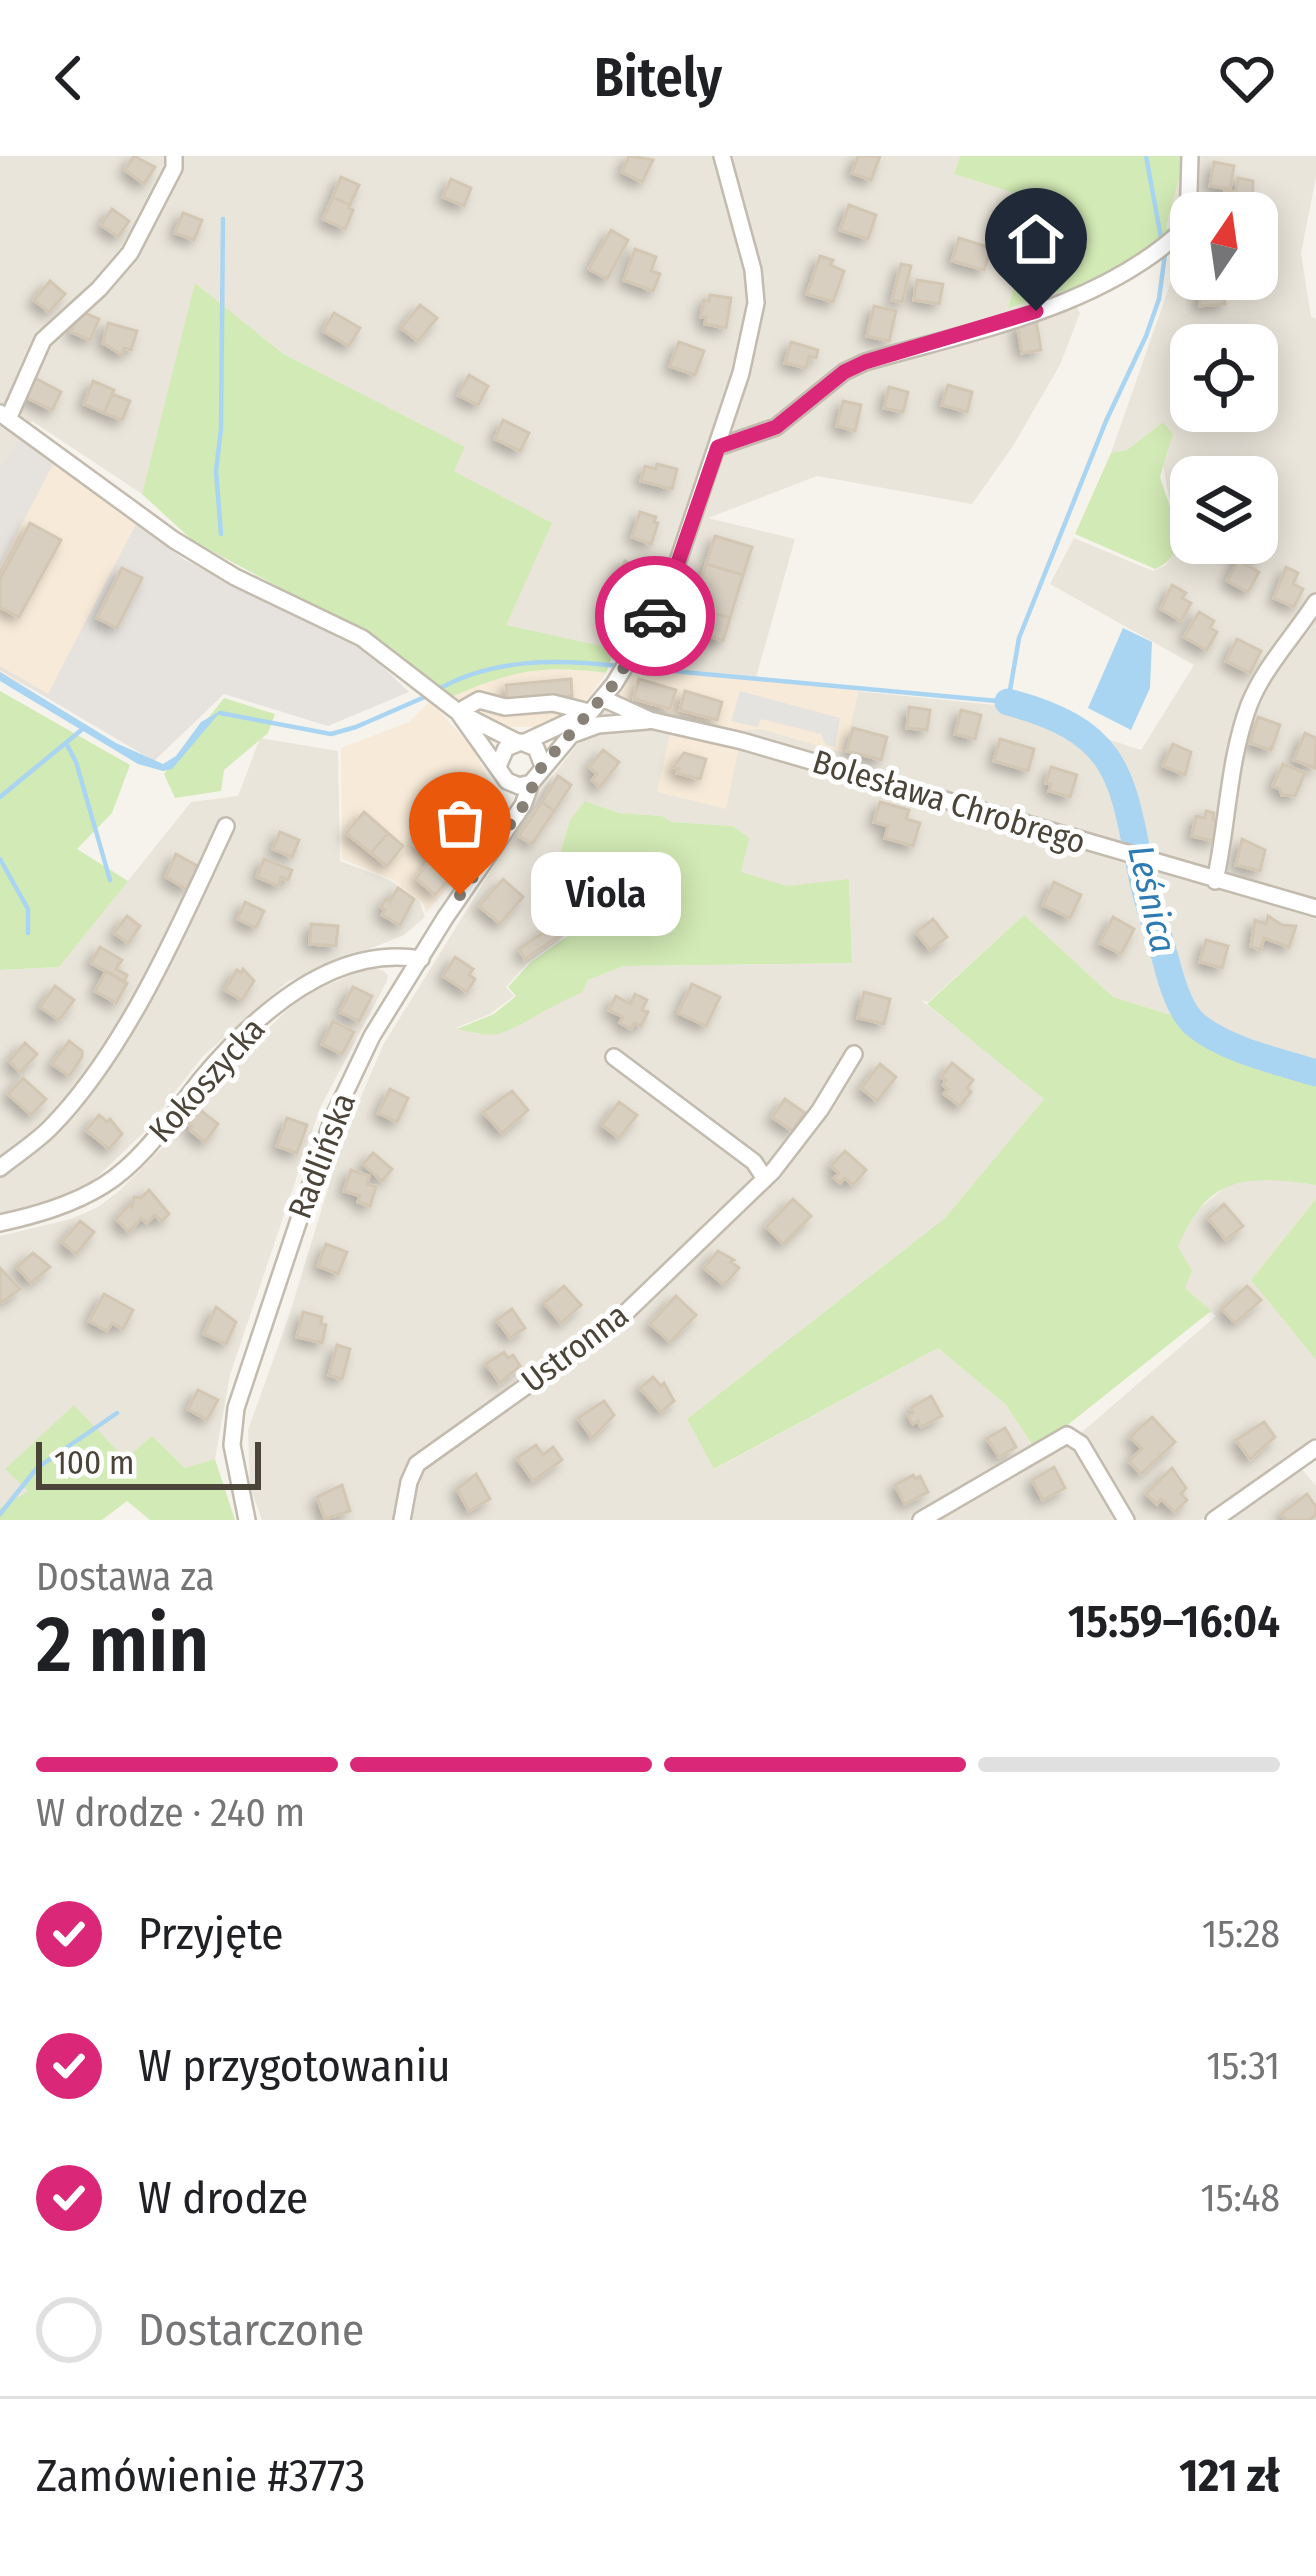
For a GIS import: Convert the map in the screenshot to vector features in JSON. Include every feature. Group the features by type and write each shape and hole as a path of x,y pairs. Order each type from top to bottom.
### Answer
{"street":[{"path":"174,156 174,168 130,253 43,340 4,416 174,540 235,577 362,638 452,707 536,748 542,766"},
{"path":"507,781 519,786 531,783 614,684 638,647 665,600 718,447 742,373 756,303 753,270 722,156"},
{"path":"718,447 776,427 844,372 865,362 1056,304 1095,289 1154,253 1188,225 1190,156"},
{"path":"1214,880 1235,756 1250,705 1267,671 1316,602"},
{"name":"Bolesława Chrobrego","path":"602,698 650,720 742,741 1316,908"},
{"path":"452,707 479,700 505,707 553,703 589,712"},
{"path":"452,707 499,764 507,781 507,826"},
{"path":"499,764 506,748 589,712"},
{"name":"Bolesława Chrobrego","path":"568,736 598,725 650,720"},
{"name":"Radlińska","path":"247,1520 232,1445 245,1376 333,1118 372,1036 524,805 531,783"},
{"path":"0,1168 50,1128 106,1055 161,962 226,826"},
{"name":"Kokoszycka","path":"0,1223 67,1204 106,1184 145,1149 244,1034 299,987 384,955 421,959"},
{"name":"Ustronna","path":"402,1520 409,1481 418,1464 616,1322 765,1178 820,1110 854,1054"},
{"path":"614,1057 754,1162 765,1178"},
{"path":"921,1520 1067,1436 1082,1444 1126,1520"},
{"path":"1214,1520 1309,1454"}],"shaded area":[{"path":"0,156 960,156 954,174 1036,200 1008,307 1067,290 1080,313 1060,365 1013,446 972,504 817,476 708,518 795,539 755,681 1006,706 1141,750 1194,665 1050,584 1074,538 1153,571 1170,558 1170,564 1278,564 1278,456 1170,456 1170,502 1163,465 1168,453 1163,422 1127,450 1111,453 1170,284 1170,300 1278,300 1278,192 1175,192 1185,156 1316,156 1301,253 1311,317 1316,319 1316,1060 1113,997 1024,915 928,1002 921,1000 1045,1098 945,1218 687,1419 715,1469 938,1348 1006,1405 1036,1450 909,1520 262,1520 250,1487 248,1430 343,1139 383,1045 540,792 646,657 505,626 551,523 453,471 464,447 282,353 196,284 142,494 32,421 0,467","holes":["585,801 619,813 662,816 671,822 733,826 741,873 787,886 849,880 852,963 624,966 588,980 581,993 547,1006 502,1033 456,1028 490,1014 514,996 506,987 528,963 570,932 549,891 570,820"]},
{"path":"19,439 53,464 0,566 0,467"},
{"path":"52,462 137,524 49,696 0,675 0,561"},
{"path":"136,524 185,560 367,652 409,692 328,726 224,694 154,761 0,670 0,666 48,694"},
{"path":"558,666 606,673 570,713 540,727 506,727 451,697 496,677"},
{"path":"638,669 859,690 844,753 760,729 741,731 625,701 619,693"},
{"path":"740,691 840,718 835,747 826,745 821,734 761,719 757,727 731,721"},
{"path":"430,701 472,747 499,799 490,838 426,913 424,904 393,880 342,859 341,748 409,722"},
{"path":"670,734 739,747 726,809 657,792"},
{"path":"260,738 338,751 340,861 390,880 419,901 425,917 404,935 287,982 203,1056 144,1132 94,1180 62,1196 0,1213 0,970 59,967 191,802 238,796"},
{"path":"369,968 382,970 387,981 320,1108 230,1375 215,1459 185,1468 152,1436 125,1459 5,1469 29,1491 0,1508 0,1236 71,1219 98,1207 166,1144 216,1081 289,1008 314,990"},
{"path":"1273,1179 1316,1185 1316,1199 1251,1280 1316,1360 1316,1438 1201,1520 1134,1520 1081,1433 1216,1316 1185,1288 1177,1247 1190,1216 1233,1181"},
{"path":"1066,1443 1076,1445 1119,1520 933,1520"},
{"path":"1300,1467 1316,1486 1316,1520 1224,1520"}],"green space":[{"path":"960,156 1185,156 1175,192 1170,192 1166,227 1170,235 1069,295 1066,290 1008,308 1036,200 954,174"},
{"path":"195,283 282,353 465,447 454,471 552,523 506,625 615,649 606,673 527,672 451,697 378,640 193,541 142,494"},
{"path":"1163,422 1173,434 1160,477 1170,507 1170,557 1155,569 1075,534 1111,453 1127,450"},
{"path":"0,691 130,765 112,813 77,849 128,881 59,967 0,970"},
{"path":"224,698 275,714 268,733 224,770 221,791 175,798 164,774"},
{"path":"585,801 619,813 662,816 671,822 733,826 749,838 741,872 787,886 849,879 852,963 624,966 588,980 582,993 499,1034 457,1029 494,1014 516,996 508,987 531,962 572,933 549,891 570,820"},
{"path":"1024,915 1113,997 1316,1060 1316,1185 1249,1181 1216,1193 1202,1205 1178,1247 1192,1271 1185,1288 1211,1311 1036,1450 1006,1405 938,1348 714,1469 687,1419 945,1218 1044,1099 927,1004"},
{"path":"1316,1199 1316,1360 1251,1280"},
{"path":"74,1405 125,1459 152,1436 185,1468 215,1459 235,1520 150,1520 127,1501 102,1520 0,1520 0,1508 28,1491 5,1469"}],"water":[{"path":"1123,628 1152,642 1150,688 1131,730 1088,708"},
{"path":"0,672 116,743 163,764 176,756 201,722 222,710 172,769 163,771 138,764 0,681"}],"building":[{"path":"134,156 155,167 144,184 125,170"},
{"path":"629,156 653,160 642,182 622,172"},
{"path":"858,156 880,156 871,180 852,173"},
{"path":"1214,162 1234,166 1230,189 1210,186"},
{"path":"341,177 359,185 350,205 333,197"},
{"path":"1238,178 1253,181 1253,192 1236,192"},
{"path":"451,179 471,188 464,206 443,197"},
{"path":"333,197 353,210 345,229 323,219"},
{"path":"849,205 876,215 868,239 840,230"},
{"path":"112,209 129,221 118,237 101,225"},
{"path":"183,213 202,220 194,240 175,233"},
{"path":"611,230 628,240 607,279 589,269"},
{"path":"959,238 991,248 984,270 952,261"},
{"path":"635,249 656,257 651,271 660,274 653,291 624,280"},
{"path":"820,256 844,271 833,302 807,294"},
{"path":"901,264 911,266 902,302 892,300"},
{"path":"917,280 943,284 939,304 914,300"},
{"path":"50,281 65,294 49,312 34,300"},
{"path":"710,295 731,298 726,328 705,324 706,317 701,317 704,300 709,301"},
{"path":"1200,300 1225,300 1225,304 1200,306"},
{"path":"420,305 437,318 418,341 401,328"},
{"path":"874,306 896,311 889,341 867,336"},
{"path":"80,311 99,319 90,340 71,332"},
{"path":"334,313 360,328 349,346 323,331"},
{"path":"1036,320 1041,350 1022,353 1017,324"},
{"path":"108,323 137,331 131,350 124,348 122,355 103,343"},
{"path":"679,342 704,351 695,375 670,366"},
{"path":"791,342 818,350 816,358 809,356 806,368 785,363"},
{"path":"469,375 488,386 478,405 458,395"},
{"path":"35,378 61,392 52,410 25,397"},
{"path":"93,381 114,390 104,413 84,404"},
{"path":"948,385 972,392 967,412 942,405"},
{"path":"889,387 908,392 903,412 884,408"},
{"path":"112,394 130,401 122,420 104,413"},
{"path":"843,401 861,405 855,431 837,426"},
{"path":"503,420 529,433 520,451 495,439"},
{"path":"657,464 677,469 672,489 641,481 645,466 656,469"},
{"path":"640,512 656,517 651,544 632,537"},
{"path":"30,523 61,540 19,617 0,607 0,579"},
{"path":"715,536 752,547 743,575 706,564"},
{"path":"625,561 652,574 643,591 617,578"},
{"path":"706,564 743,575 730,618 693,607"},
{"path":"1236,564 1259,572 1248,592 1227,581"},
{"path":"1286,567 1298,573 1293,584 1303,589 1294,607 1274,598"},
{"path":"122,568 142,578 117,628 97,618"},
{"path":"1172,585 1186,593 1182,598 1191,603 1181,621 1161,609"},
{"path":"693,607 730,618 723,641 689,628"},
{"path":"1199,612 1214,621 1210,628 1217,632 1207,650 1184,637"},
{"path":"1237,639 1261,651 1250,673 1226,661"},
{"path":"571,679 572,696 507,700 506,685"},
{"path":"639,679 676,690 670,709 634,699"},
{"path":"685,691 722,702 717,720 680,710"},
{"path":"909,707 930,710 927,730 907,728"},
{"path":"961,710 981,715 975,739 955,734"},
{"path":"1258,717 1280,725 1271,750 1250,743"},
{"path":"853,728 887,737 881,760 847,751"},
{"path":"1305,733 1316,738 1315,768 1294,760"},
{"path":"1000,739 1034,749 1028,771 994,761"},
{"path":"1173,744 1191,752 1185,775 1163,766"},
{"path":"603,750 619,762 600,787 592,780 597,774 589,767"},
{"path":"684,753 706,759 700,779 677,773 679,769 673,767"},
{"path":"1283,764 1305,773 1295,796 1282,795 1273,786"},
{"path":"1051,767 1077,775 1070,797 1049,791 1051,784 1046,783"},
{"path":"558,776 571,785 554,811 542,802"},
{"path":"542,802 554,811 532,844 519,836"},
{"path":"880,802 909,810 906,819 920,823 913,846 885,838 888,826 874,822"},
{"path":"447,804 474,828 440,867 412,843"},
{"path":"1206,811 1218,821 1214,841 1192,836 1196,816 1205,818"},
{"path":"364,812 388,833 371,853 346,833"},
{"path":"280,832 299,840 292,857 273,849"},
{"path":"388,833 403,846 387,866 371,853"},
{"path":"1242,839 1265,850 1260,871 1236,865"},
{"path":"463,840 475,850 451,877 440,867"},
{"path":"176,854 199,867 186,889 166,877"},
{"path":"264,859 292,870 288,880 281,877 278,886 257,877"},
{"path":"431,860 451,877 435,895 416,878"},
{"path":"503,879 523,897 500,924 479,906"},
{"path":"1054,882 1081,895 1070,918 1043,905"},
{"path":"398,888 414,899 400,925 382,915 381,907"},
{"path":"245,902 264,911 256,928 238,919"},
{"path":"127,916 140,926 128,943 114,933"},
{"path":"1268,916 1282,925 1296,926 1289,947 1264,938 1260,950 1251,946 1255,920 1266,924"},
{"path":"1113,917 1134,929 1121,954 1100,943"},
{"path":"933,919 947,937 930,950 916,932"},
{"path":"562,920 568,930 525,959 519,949"},
{"path":"311,924 338,926 336,946 310,944"},
{"path":"1206,940 1228,946 1222,968 1200,962"},
{"path":"100,947 122,960 116,969 127,975 124,982 91,963"},
{"path":"455,957 473,969 469,975 475,979 467,992 443,976"},
{"path":"243,969 254,981 242,1000 225,990 237,970 241,973"},
{"path":"106,971 127,983 116,1003 95,991"},
{"path":"692,984 720,997 706,1026 678,1013"},
{"path":"55,986 74,1000 59,1020 40,1007"},
{"path":"353,987 372,996 359,1021 340,1012"},
{"path":"864,992 890,999 884,1024 858,1018"},
{"path":"635,994 647,1000 642,1010 648,1012 641,1026 634,1023 631,1029 620,1023 623,1017 609,1010 616,996 630,1004"},
{"path":"333,1021 354,1032 342,1054 322,1044"},
{"path":"69,1041 82,1051 82,1057 69,1076 52,1064"},
{"path":"25,1043 37,1054 20,1072 9,1061"},
{"path":"952,1063 973,1080 960,1106 944,1094 948,1089 941,1077"},
{"path":"880,1064 896,1077 877,1101 861,1088"},
{"path":"23,1078 46,1099 31,1115 8,1094"},
{"path":"390,1089 408,1098 397,1122 378,1113"},
{"path":"512,1091 528,1110 502,1133 483,1112"},
{"path":"785,1099 805,1113 792,1131 772,1117"},
{"path":"619,1102 637,1115 619,1138 602,1125"},
{"path":"199,1109 218,1124 205,1142 188,1124"},
{"path":"99,1115 107,1122 110,1119 122,1134 109,1149 86,1130"},
{"path":"287,1118 307,1125 297,1153 277,1146"},
{"path":"845,1151 866,1170 853,1185 845,1178 840,1183 834,1178 839,1173 831,1166"},
{"path":"373,1153 392,1169 382,1181 363,1164"},
{"path":"351,1170 369,1176 367,1184 376,1187 370,1206 358,1202 360,1196 344,1191"},
{"path":"149,1190 169,1214 162,1221 155,1215 147,1223 141,1218 129,1232 116,1219 132,1207 134,1197 141,1198"},
{"path":"793,1199 811,1216 783,1244 766,1227"},
{"path":"1224,1204 1243,1226 1226,1240 1208,1218"},
{"path":"80,1221 94,1232 76,1254 62,1242"},
{"path":"326,1244 347,1252 338,1274 318,1266"},
{"path":"718,1251 739,1268 724,1285 704,1268"},
{"path":"33,1253 50,1267 31,1283 17,1267"},
{"path":"0,1268 20,1289 2,1302 0,1300"},
{"path":"564,1286 581,1305 561,1323 544,1303"},
{"path":"1247,1286 1261,1300 1235,1323 1222,1309"},
{"path":"104,1294 133,1310 123,1329 112,1323 107,1331 89,1321"},
{"path":"676,1296 696,1315 670,1342 650,1324"},
{"path":"216,1307 236,1322 226,1344 204,1334"},
{"path":"512,1309 525,1328 510,1338 497,1320"},
{"path":"303,1312 322,1317 321,1324 326,1325 322,1343 297,1337"},
{"path":"337,1345 350,1349 342,1379 329,1375"},
{"path":"504,1352 508,1358 513,1355 520,1366 500,1383 486,1364"},
{"path":"653,1377 661,1386 664,1383 674,1401 661,1412 640,1388"},
{"path":"198,1390 218,1400 207,1420 188,1409"},
{"path":"931,1396 942,1416 921,1427 918,1421 913,1424 908,1415 913,1413 911,1408"},
{"path":"604,1401 614,1415 592,1438 578,1418"},
{"path":"1152,1417 1175,1442 1141,1474 1129,1461 1142,1449 1130,1437"},
{"path":"1264,1422 1275,1437 1250,1459 1236,1440"},
{"path":"1005,1428 1016,1447 999,1457 987,1438"},
{"path":"536,1445 543,1455 553,1447 562,1460 533,1481 517,1458"},
{"path":"1054,1467 1065,1488 1043,1500 1032,1480"},
{"path":"1172,1468 1186,1488 1181,1494 1187,1500 1175,1512 1161,1499 1157,1504 1146,1494"},
{"path":"476,1474 490,1499 469,1511 457,1489"},
{"path":"913,1475 915,1479 920,1476 928,1492 905,1504 895,1485"},
{"path":"342,1485 350,1511 325,1519 317,1497"},
{"path":"1307,1494 1316,1515 1309,1520 1286,1520 1281,1514"}],"waterway":[{"path":"1146,156 1162,243"},
{"path":"221,534 216,471 221,429 223,219"},
{"path":"629,667 1008,702 1019,638 1106,421 1146,336 1159,299 1165,254"},
{"path":"437,690 502,666 571,662 618,666"},
{"path":"220,713 331,734 427,696"},
{"name":"Leśnica","path":"1008,702 1075,728 1111,765 1129,815 1145,892 1171,978 1191,1020 1239,1049 1316,1073"},
{"path":"0,797 85,727"},
{"path":"66,743 76,762 110,880"},
{"path":"0,859 28,909 28,933"},
{"path":"0,1514 37,1468 117,1413"}],"way so far":[{"path":"460,895 524,805 542,766 614,684 655,616"}],"place":[{"name":"Viola","path":"460,895"}],"route":[{"path":"655,616 665,600 718,447 776,427 844,372 865,362 1036,311"}]}
